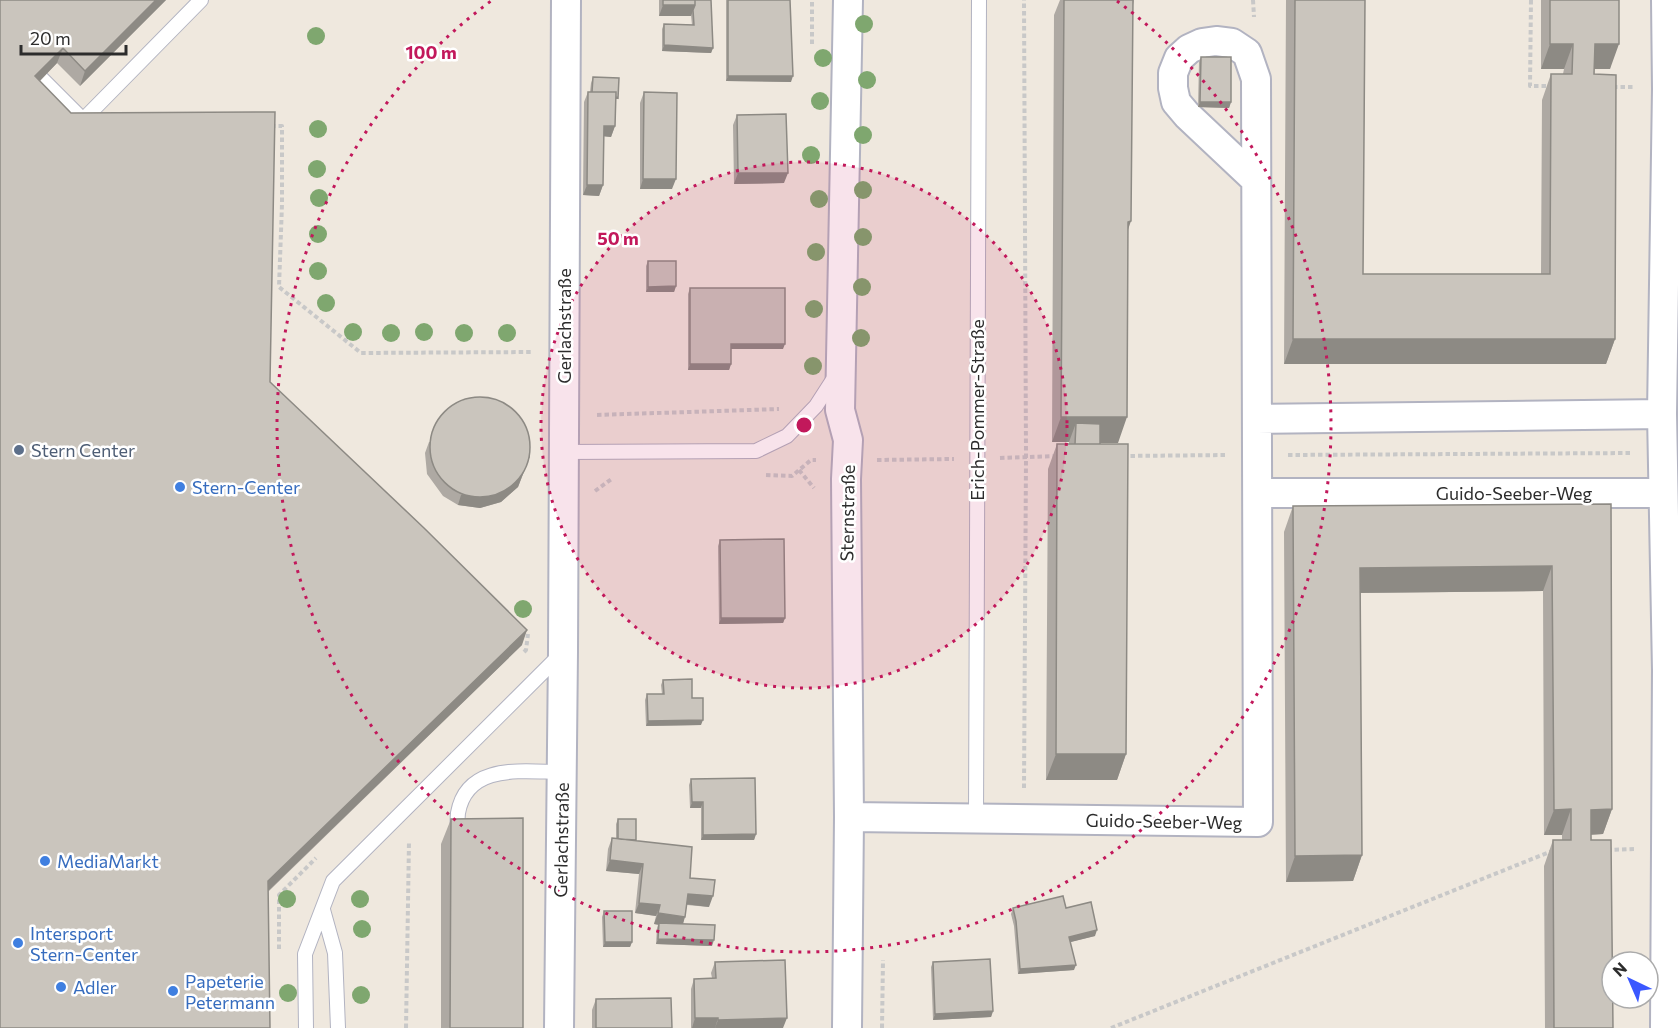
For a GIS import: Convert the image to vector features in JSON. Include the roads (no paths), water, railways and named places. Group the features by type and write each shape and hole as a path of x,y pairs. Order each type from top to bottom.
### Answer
{"street":[{"name":"Gerlachstraße","path":"559,1028 566,0"},
{"name":"Sternstraße","path":"847,1028 849,817 846,527 848,440 840,410 843,366 848,0"},
{"path":"1665,1028 1667,670 1662,414 1667,89 1666,0"},
{"name":"Guido-Seeber-Weg","path":"849,817 1258,822 1256,79 1247,53 1232,43 1216,41 1202,43 1189,49 1179,58 1173,73 1176,102 1186,115 1256,180"},
{"path":"1258,419 1662,414"},
{"name":"Guido-Seeber-Weg","path":"1258,493 1663,493"}],"lane":[{"path":"42,79 84,120 201,0"},
{"name":"Erich-Pommer-Straße","path":"975,819 979,0"},
{"path":"564,452 756,451 787,435 816,406 843,366"},
{"path":"306,1028 305,954 333,881 563,652"},
{"path":"458,844 458,813 466,795 478,780 502,772 562,772"},
{"path":"323,910 335,953 338,1028"}],"place":[{"name":"Stern Center","path":"19,450"},
{"name":"Stern-Center","path":"180,487"},
{"name":"MediaMarkt","path":"45,861"},
{"name":"Intersport Stern-Center","path":"18,943"},
{"name":"Adler","path":"61,987"},
{"name":"Papeterie Petermann","path":"173,991"}]}
